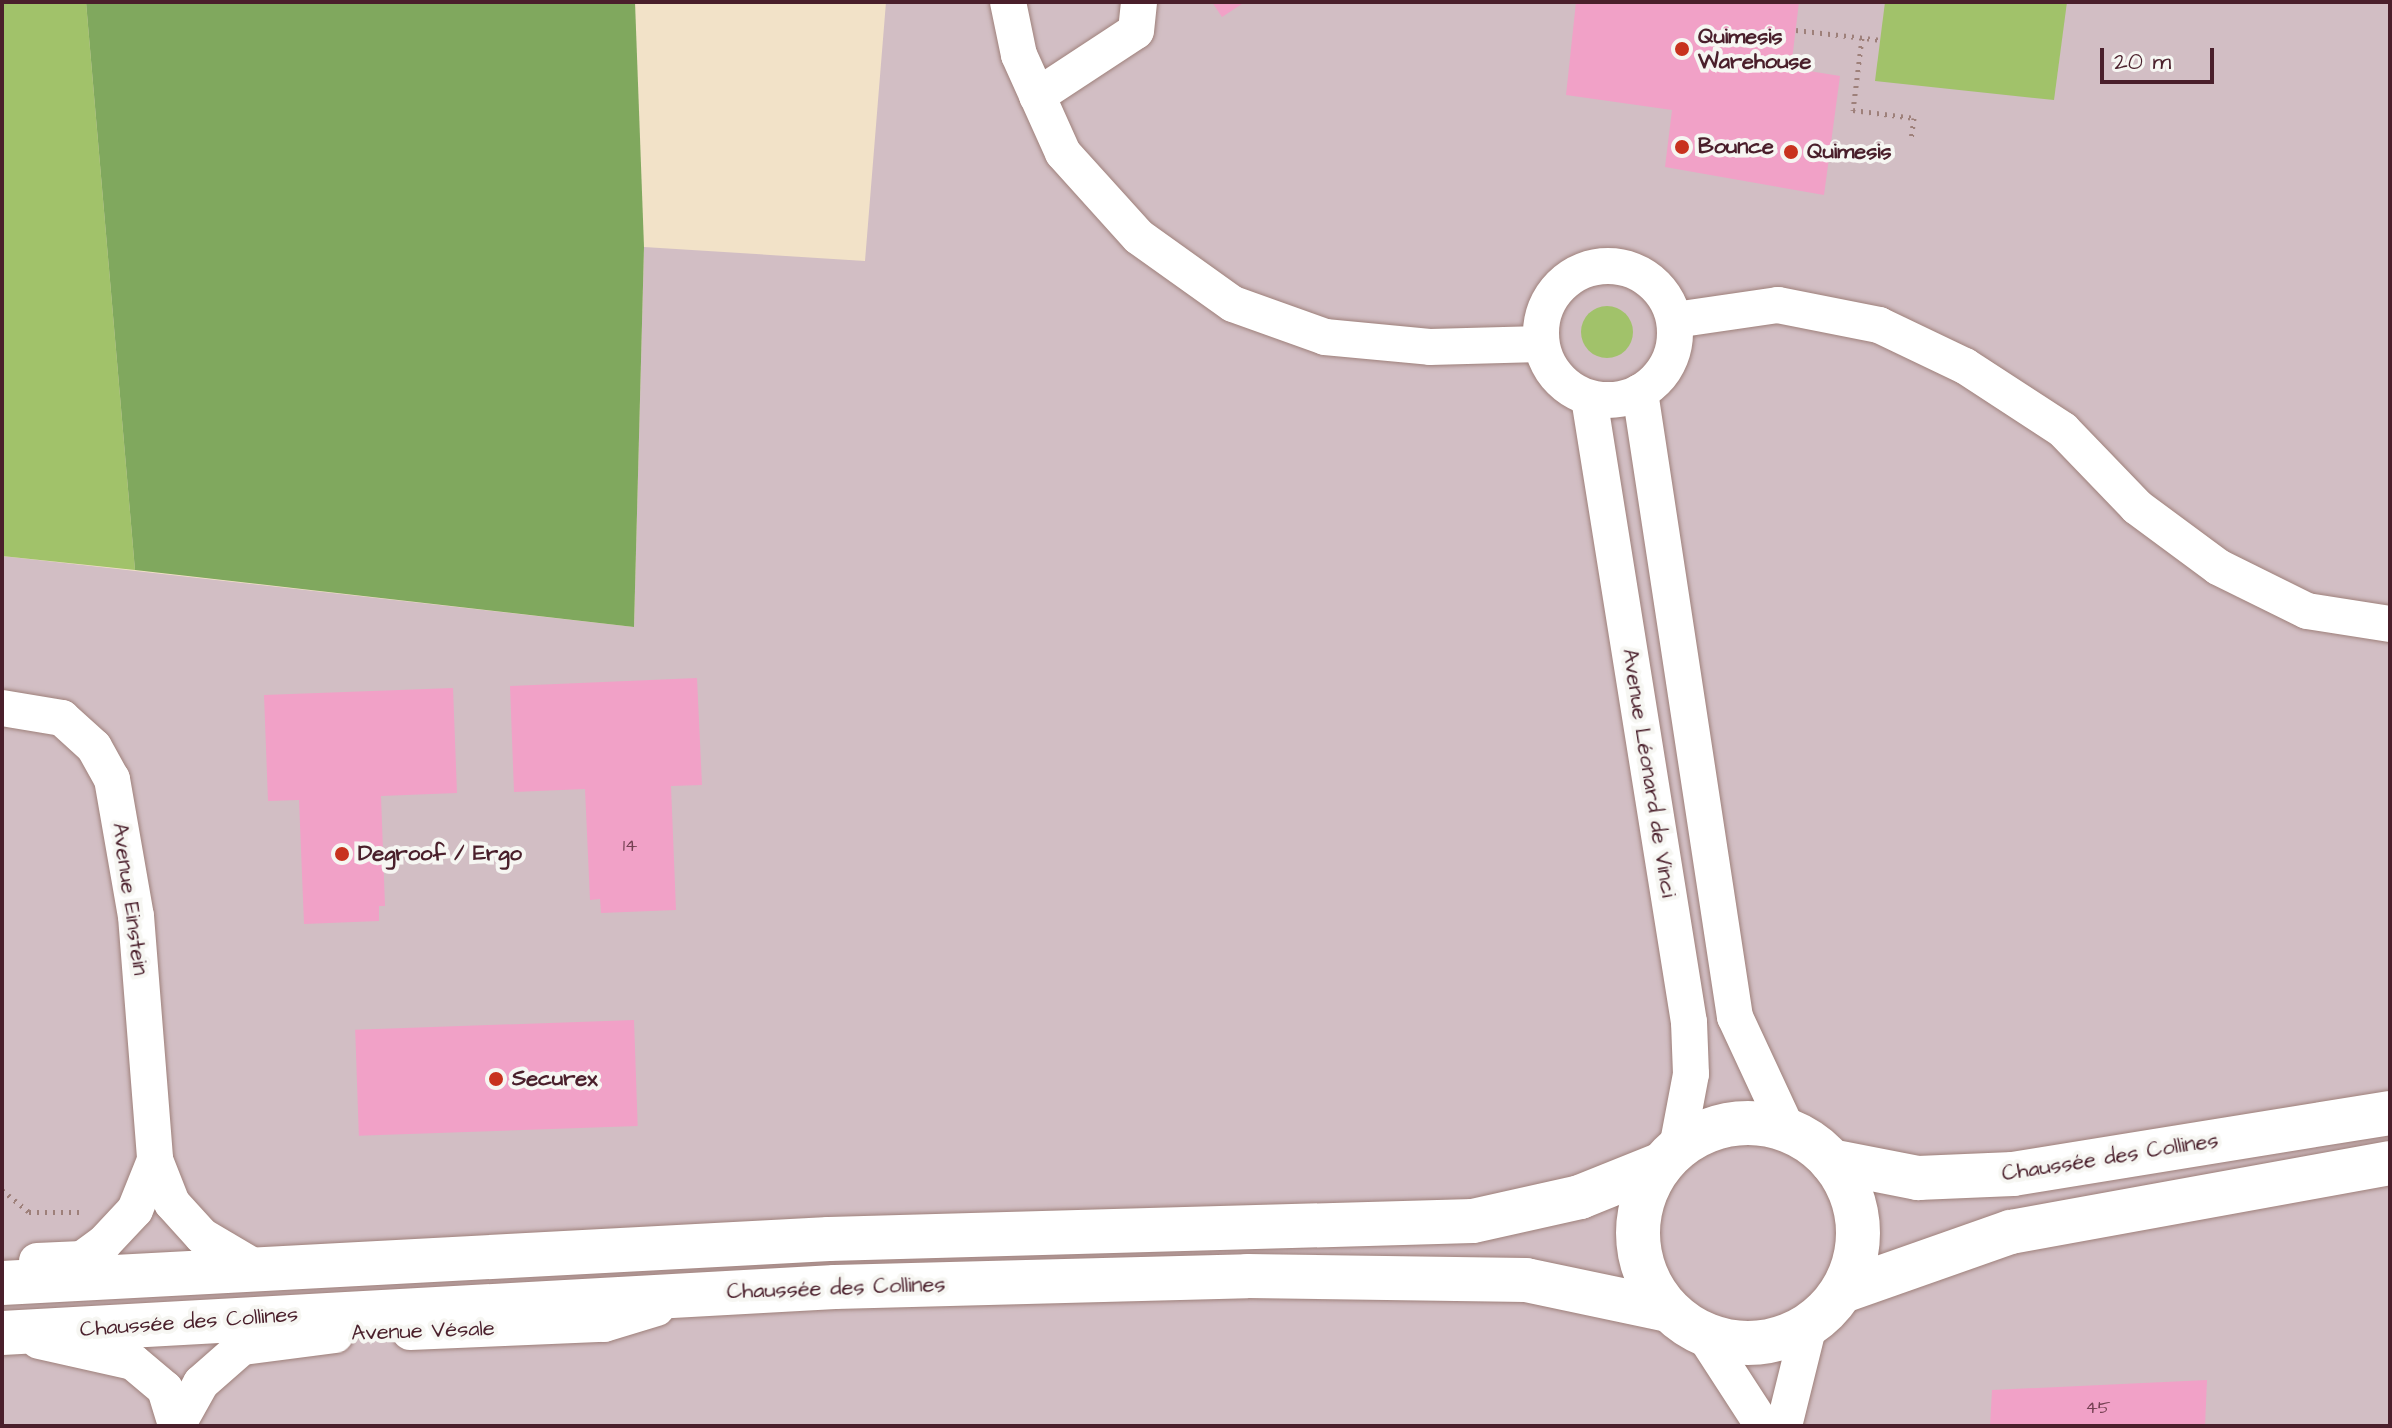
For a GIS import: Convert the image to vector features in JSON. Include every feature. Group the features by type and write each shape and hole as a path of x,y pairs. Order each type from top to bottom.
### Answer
{"main road":[{"name":"Chaussée des Collines","path":"1831,1161 1918,1178 2013,1174 2390,1113"},
{"path":"2,1283 253,1266 1473,1221 1580,1197 1730,1125 1788,1131 1831,1161 1858,1224 1843,1291"},
{"path":"1670,1156 1645,1192 1639,1254 1668,1310 1704,1335 1776,1340 1809,1325 1843,1291 2011,1232 2390,1163"},
{"name":"Chaussée des Collines","path":"2,1335 705,1293 1446,1275 1526,1280 1668,1310"}],"street":[{"path":"1008,2 1037,96 1063,153 1139,237 1233,304 1325,337 1430,347 1541,344"},
{"path":"1037,96 1136,31 1139,2"},
{"path":"1597,266 1647,277 1675,320 1667,368 1640,392 1624,400 1589,398 1564,385 1541,344 1555,290 1597,266"},
{"path":"1675,320 1778,305 1879,325 1965,366 2063,430 2137,507 2218,567 2307,611 2390,624"},
{"path":"1640,392 1735,1017 1788,1131"},
{"name":"Avenue Léonard de Vinci","path":"1589,398 1689,1022 1691,1074 1670,1156"},
{"name":"Avenue Einstein","path":"2,708 62,718 94,747 112,779 136,916 155,1160 172,1203 202,1236 253,1266"},
{"name":"Avenue Einstein","path":"2,1262 82,1259 135,1210 155,1160"},
{"name":"Avenue Vésale","path":"176,1426 201,1383 242,1347 305,1336 604,1324 705,1293"},
{"path":"1784,1426 1809,1325"},
{"name":"Avenue Vésale","path":"2,1335 133,1362 165,1389 176,1426"},
{"path":"1704,1335 1763,1426"}],"path":[{"path":"1796,30 1881,40"},
{"path":"1862,38 1853,110 1914,118 1911,139"}],"shaded area":[{"path":"886,2 2390,2 2390,1426 2,1426 2,556 634,627 644,247 865,261"}],"green space":[{"path":"2,2 86,2 135,570 2,556"},
{"path":"86,2 635,2 644,247 634,627 135,570"},
{"path":"1885,2 2067,2 2054,100 1875,81"},
{"path":"1607,306 1626,313 1633,332 1626,351 1607,358 1588,351 1581,332 1588,313"}],"building":[{"path":"1212,2 1245,2 1222,17"},
{"name":"Quimesis Warehouse","path":"1576,2 1799,2 1791,68 1840,76 1824,195 1665,167 1672,110 1566,95"},
{"path":"697,678 702,785 671,786 676,910 601,913 600,899 590,900 585,789 514,792 510,686"},
{"name":"Degroof / Ergo","path":"453,688 457,793 381,796 385,906 379,906 379,921 304,924 299,800 268,801 264,695"},
{"name":"Securex","path":"634,1020 638,1126 359,1136 355,1030"},
{"path":"2207,1380 2205,1426 1990,1426 1992,1390"}],"place":[{"name":"Quimesis Warehouse","path":"1682,49"},
{"name":"Bounce","path":"1682,147"},
{"name":"Quimesis","path":"1791,152"},
{"name":"Degroof / Ergo","path":"342,854"},
{"name":"Securex","path":"496,1079"}]}
